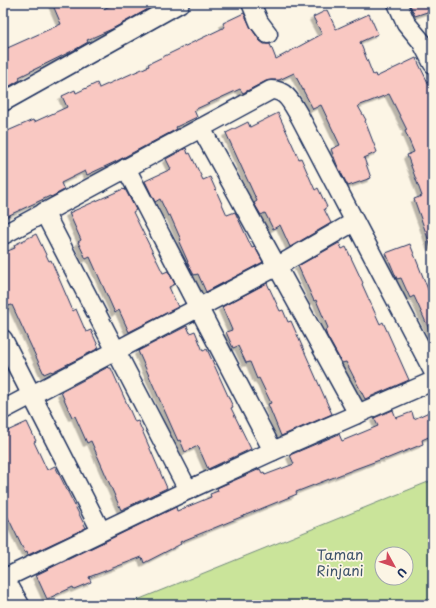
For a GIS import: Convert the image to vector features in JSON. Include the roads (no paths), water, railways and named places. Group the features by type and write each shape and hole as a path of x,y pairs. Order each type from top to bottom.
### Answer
{"street":[{"path":"3,102 180,3"},
{"path":"251,3 260,22 268,34"},
{"path":"397,3 406,23 427,39 433,64"},
{"path":"3,235 271,90 279,90 285,95 300,116 433,371"},
{"path":"201,128 358,414"},
{"path":"126,168 273,451"},
{"path":"44,212 188,490"},
{"path":"3,410 276,267 354,222"},
{"path":"3,339 101,531"},
{"path":"20,605 4,576 273,451 433,381"}],"park label":[{"name":"Taman Rinjani","path":"340,564"}]}
